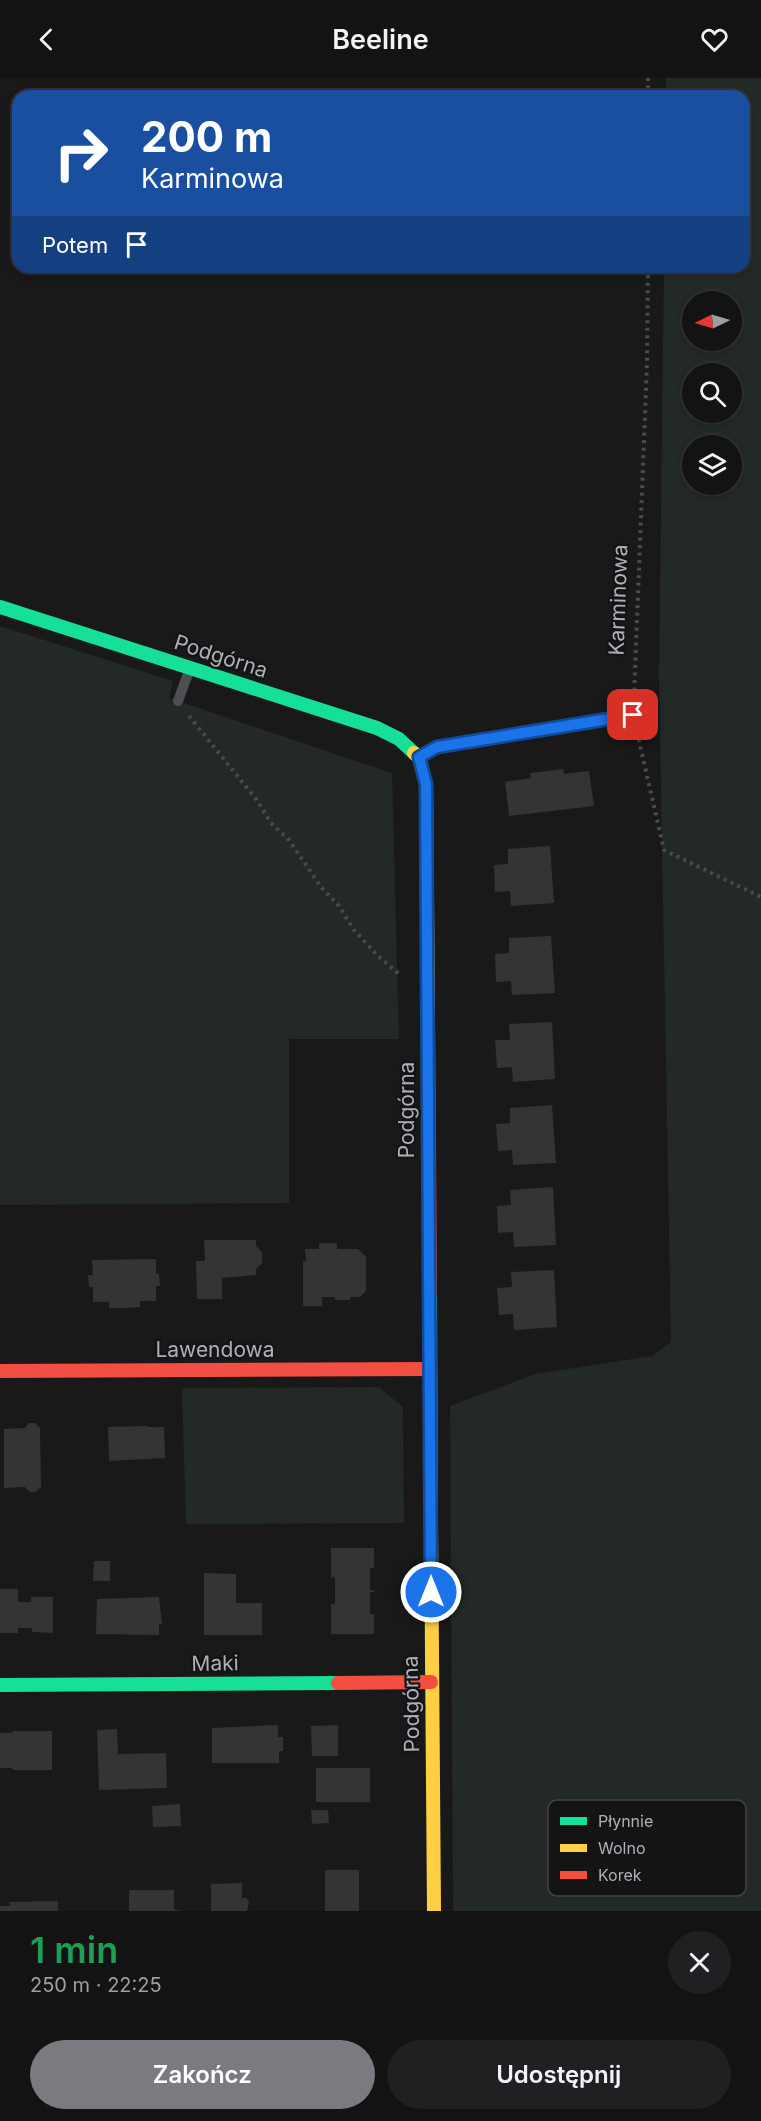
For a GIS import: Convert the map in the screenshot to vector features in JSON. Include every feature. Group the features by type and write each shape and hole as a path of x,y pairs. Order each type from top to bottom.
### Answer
{"street":[{"name":"Podgórna","path":"0,607 377,728 399,739 419,757 426,784 434,1911"},
{"name":"Lawendowa","path":"0,1371 429,1369"},
{"name":"Maki","path":"0,1685 431,1682"}],"lane":[{"path":"178,701 190,668"},
{"path":"419,757 437,747 633,715"}],"path":[{"name":"Karminowa","path":"648,273 647,363 633,715 664,850 761,897"},
{"path":"178,701 256,799 270,823 289,840 321,887 339,906 354,930 378,956 426,999"}],"shaded area":[{"path":"666,78 761,78 761,1911 453,1911 450,1406 535,1374 652,1356 671,1342 659,676 664,273 750,273 750,90 666,90"},
{"path":"0,626 173,681 169,698 392,773 399,1039 289,1039 289,1203 0,1205"},
{"path":"379,1387 403,1407 404,1523 186,1524 182,1388"}],"building":[{"path":"563,769 564,774 589,771 594,806 509,816 505,782 531,778 530,773"},
{"path":"550,846 554,903 511,906 510,891 495,892 494,865 508,864 508,849"},
{"path":"551,936 555,993 512,995 511,981 496,982 495,954 509,953 509,938"},
{"path":"552,1022 555,1079 513,1082 512,1067 497,1068 495,1040 510,1040 509,1024"},
{"path":"552,1105 556,1163 513,1165 512,1150 498,1151 496,1124 510,1123 510,1108"},
{"path":"553,1187 556,1245 514,1247 513,1232 498,1233 497,1206 511,1205 510,1190"},
{"path":"204,1240 256,1240 256,1246 262,1252 262,1263 256,1269 256,1275 222,1278 222,1299 197,1299 196,1261 205,1261"},
{"path":"319,1243 337,1243 337,1249 358,1249 366,1257 366,1291 360,1297 335,1300 335,1297 322,1297 322,1306 303,1306 305,1249 319,1249"},
{"path":"156,1259 156,1274 159,1274 160,1286 156,1286 156,1301 140,1301 140,1307 124,1308 109,1308 109,1302 93,1302 93,1287 89,1287 88,1275 93,1275 92,1260"},
{"path":"554,1270 557,1327 514,1330 513,1314 499,1315 497,1288 512,1287 511,1272"},
{"path":"29,1423 35,1423 40,1428 41,1487 35,1492 30,1492 25,1487 4,1488 4,1429 25,1428"},
{"path":"108,1427 164,1427 165,1458 109,1461"},
{"path":"331,1548 374,1548 374,1568 370,1568 370,1590 374,1592 370,1592 370,1614 374,1614 374,1634 331,1634 331,1604 335,1604 335,1577 331,1578"},
{"path":"94,1561 110,1561 110,1581 93,1581"},
{"path":"204,1573 236,1574 236,1603 262,1603 262,1635 204,1635"},
{"path":"0,1589 18,1589 18,1602 31,1602 31,1597 53,1597 53,1633 32,1632 32,1628 18,1628 18,1633 0,1633"},
{"path":"159,1597 162,1624 159,1624 159,1635 96,1634 97,1599"},
{"path":"278,1725 278,1737 283,1737 283,1751 279,1751 279,1763 212,1763 212,1728"},
{"path":"338,1725 338,1756 312,1756 311,1726"},
{"path":"117,1729 118,1754 166,1753 167,1788 99,1790 97,1730"},
{"path":"13,1731 52,1731 52,1770 0,1768 0,1733 12,1733"},
{"path":"316,1768 370,1768 370,1802 316,1802"},
{"path":"180,1804 181,1826 153,1827 152,1806"},
{"path":"311,1810 328,1810 329,1823 312,1824"},
{"path":"325,1870 359,1870 359,1911 325,1911"},
{"path":"242,1883 242,1898 249,1901 247,1911 211,1911 211,1884"},
{"path":"129,1890 174,1890 174,1909 180,1911 129,1911"},
{"path":"58,1901 58,1911 0,1911 0,1906 10,1906 9,1902"}],"traffic: fast":[{"path":"0,607 377,728 399,739 414,753"},
{"path":"430,1292 431,1525"},
{"path":"0,1685 338,1683"}],"traffic: slow":[{"path":"414,753 419,757 426,784 428,1012"},
{"path":"431,1525 434,1911"}],"traffic: jam":[{"path":"428,1012 430,1292"},
{"path":"0,1371 429,1369"},
{"path":"338,1683 431,1682"}],"route":[{"path":"431,1592 426,784 419,757 437,747 633,715"}]}
